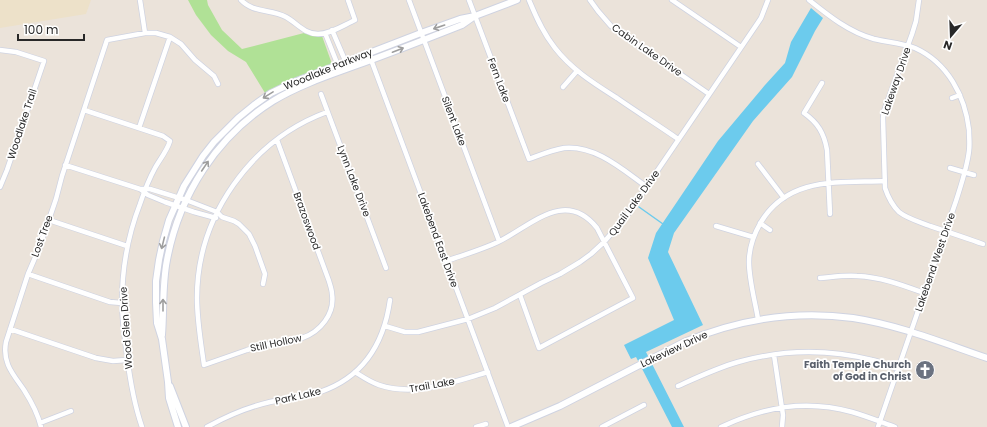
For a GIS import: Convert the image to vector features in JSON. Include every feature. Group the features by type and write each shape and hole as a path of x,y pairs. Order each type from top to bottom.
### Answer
{"street":[{"path":"140,0 145,33 156,33 170,37 181,44 194,60 214,76 218,84"},
{"path":"241,0 253,8 285,17 305,31 316,34 325,33 355,20 348,0"},
{"name":"Silent Lake","path":"409,0 499,241"},
{"name":"Fern Lake","path":"469,0 529,159 553,150 564,148 588,150 600,155 647,187"},
{"name":"Woodlake Parkway","path":"178,427 169,398 162,339 157,322 156,281 163,241 169,220 184,186 203,156 238,118 271,93 294,82 368,53 460,19 475,16 517,0"},
{"path":"529,0 538,22 546,36 560,54 577,71 678,139"},
{"name":"Cabin Lake Drive","path":"590,0 611,26 709,94"},
{"path":"672,0 741,47"},
{"name":"Quail Lake Drive","path":"385,326 405,332 418,332 468,319 495,308 560,274 591,254 624,220 647,187 761,18 768,0"},
{"name":"Lakebend West Drive","path":"809,0 843,26 857,33 914,48 922,52 939,65 953,81 963,102 967,118 970,139 965,172 878,427"},
{"name":"Lakeway Drive","path":"919,3 912,34 884,111 885,188 892,204 899,211 910,218 983,244"},
{"name":"Woodlake Parkway","path":"162,339 166,261 176,222 191,189 209,161 243,123 275,100 296,89 318,79 462,25 475,16"},
{"path":"332,30 348,68"},
{"name":"Lost Tree","path":"41,425 29,399 6,361 5,348 10,329 28,274 40,246 58,193 66,164 107,40 145,33"},
{"path":"325,33 340,71"},
{"path":"84,110 139,128 170,37"},
{"path":"332,51 340,48"},
{"name":"Woodlake Trail","path":"0,50 16,52 44,61 0,187"},
{"name":"Lakebend East Drive","path":"368,53 508,427"},
{"path":"563,87 577,71"},
{"path":"822,83 804,114 812,118 818,125 827,150 830,214"},
{"name":"Lynn Lake Drive","path":"321,94 386,268"},
{"path":"952,98 960,95"},
{"path":"215,218 226,196 242,172 266,148 302,124 328,112"},
{"name":"Wood Glen Drive","path":"139,128 163,136 170,141 168,148 155,168 134,220 127,246 123,274 122,303 127,360 133,398 142,427"},
{"name":"Brazoswood","path":"277,140 329,281 332,294 332,303"},
{"path":"66,164 145,191 175,206 215,218 222,217"},
{"path":"758,164 784,198"},
{"path":"950,168 974,175"},
{"path":"758,319 749,262 750,254 753,237 760,223 776,203 808,186 829,183 885,181"},
{"path":"145,191 150,189 186,200 217,212 222,217 239,224 249,234 255,246 265,274 263,284"},
{"path":"161,200 164,193"},
{"path":"198,213 201,206"},
{"path":"446,261 499,241 544,215 565,210 578,213 588,219 597,228 633,298 539,348 520,295"},
{"name":"Still Hollow","path":"215,218 209,231 203,253 198,281 197,315 204,365 260,346 308,336 321,327 327,319 332,303"},
{"path":"48,220 127,246"},
{"path":"760,223 770,230"},
{"path":"716,226 753,237"},
{"path":"28,274 110,302 122,303"},
{"path":"820,278 844,276 873,277 924,293"},
{"name":"Park Lake","path":"207,427 220,420 268,402 319,392 339,384 355,372 376,347 388,316 390,300"},
{"name":"Lakeview Drive","path":"512,427 560,406 684,342 729,326 770,317 803,315 836,316 868,321 911,332 987,358"},
{"path":"10,329 96,358 127,360"},
{"path":"678,386 738,362 765,356 809,352 842,354 873,360 898,369"},
{"path":"774,355 783,415 782,427"},
{"name":"Trail Lake","path":"355,372 377,385 393,389 410,390 446,384 488,372"},
{"name":"Woodlake Parkway","path":"168,382 186,427"},
{"path":"602,427 644,405"},
{"path":"721,427 768,409 804,405 834,408 852,412 895,427"},
{"path":"41,425 71,411"},
{"path":"476,427 486,424"}],"shaded area":[{"path":"0,0 91,0 86,14 0,28"}],"green space":[{"path":"188,0 207,0 208,5 222,30 242,49 304,33 314,36 322,36 332,64 293,79 265,93 246,62 228,51 211,35 196,15"}],"water":[{"path":"811,8 823,18 792,77 753,121 674,233 668,252 703,325 646,352 684,427 672,427 636,357 631,359 624,345 674,320 648,258 656,233 718,141 785,63 791,42"}],"waterway":[{"path":"639,207 663,224"}],"place":[{"name":"Faith Temple Church of God in Christ","path":"925,370"}]}
